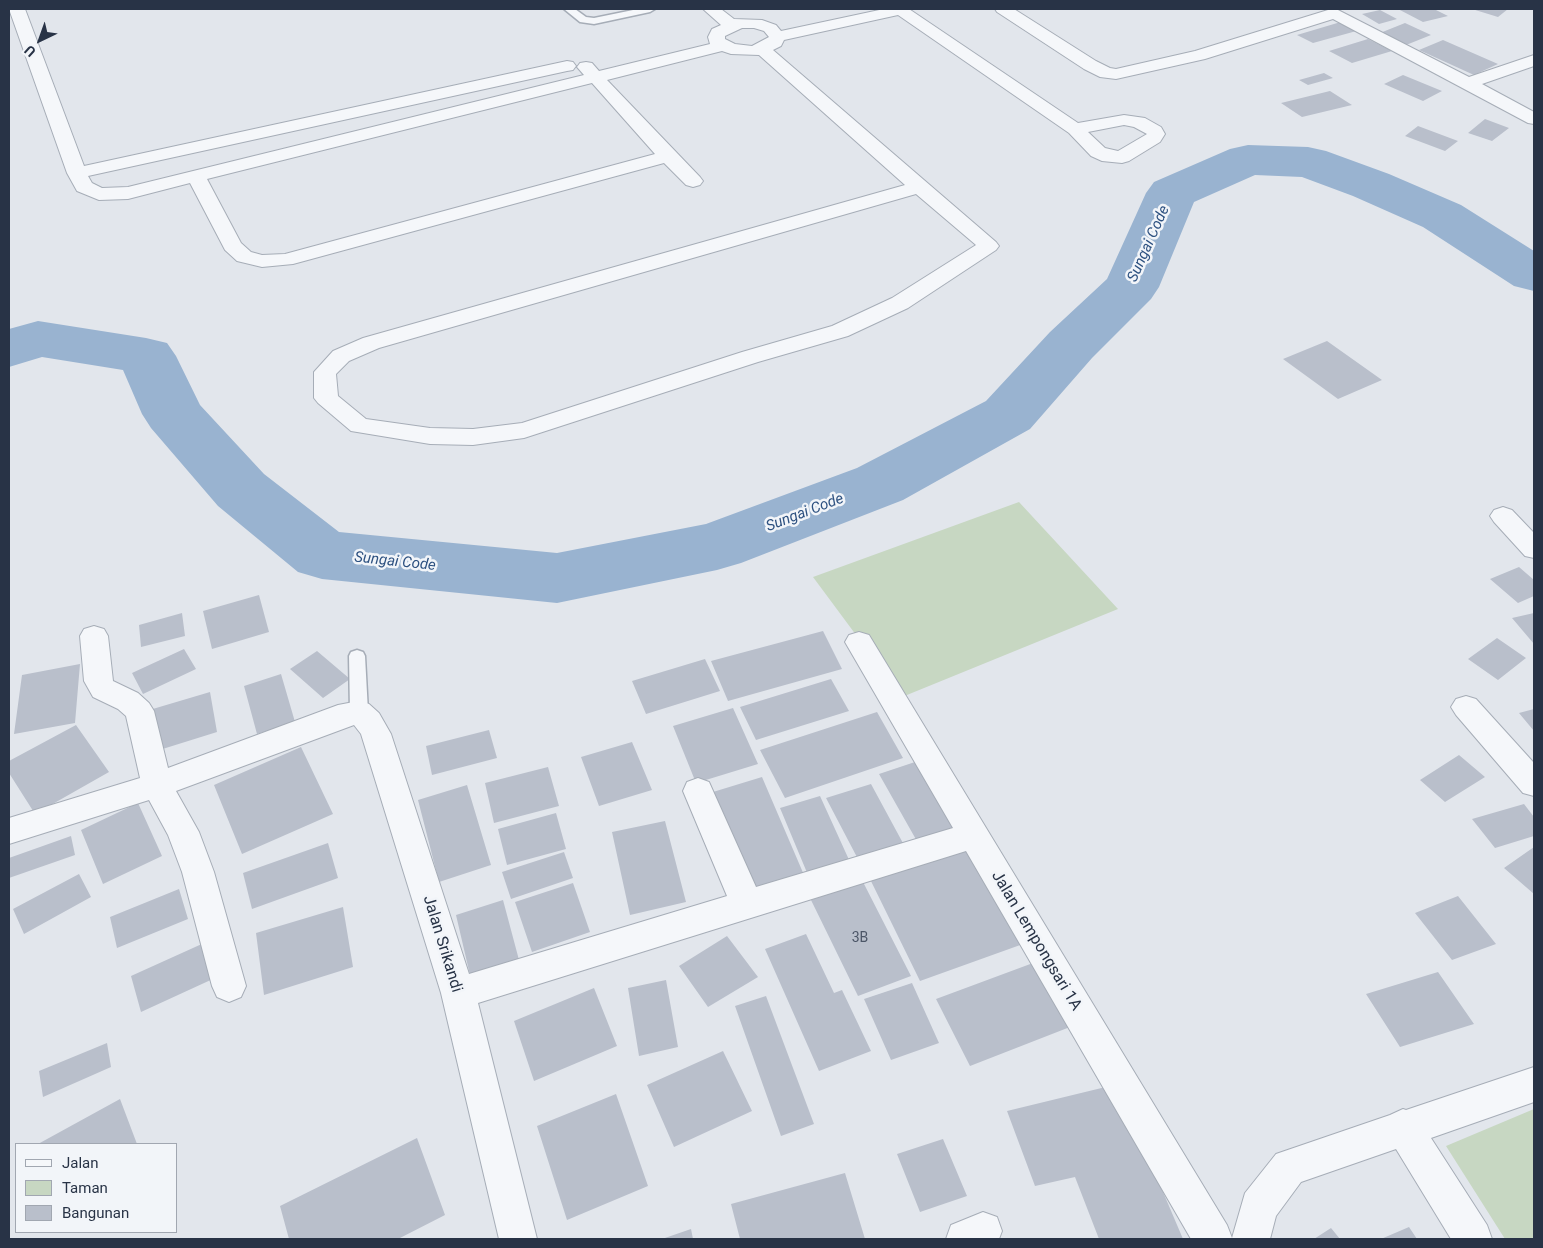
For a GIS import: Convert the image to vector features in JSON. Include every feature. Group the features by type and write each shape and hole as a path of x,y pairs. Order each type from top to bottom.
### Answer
{"street":[{"path":"17,9 77,173 84,187 99,194 128,193 597,77 724,35 739,23 756,23 781,17"},
{"path":"711,9 724,35 741,51 762,49 770,46 777,37 900,9 1075,129"},
{"path":"1002,9 1090,65 1106,73 1116,74 1199,55 1340,11 1534,120"},
{"path":"756,23 770,28 777,37"},
{"path":"77,173 581,63 724,35"},
{"path":"762,49 989,246 900,303 840,331 750,357 524,430 473,437 430,436 359,426 326,398 325,372 341,356 371,342 919,187"},
{"path":"1467,84 1534,60"},
{"path":"581,63 597,77 693,181"},
{"path":"432,95 446,114"},
{"path":"388,105 403,125"},
{"path":"196,176 232,246 244,257 262,261 286,260 668,156"},
{"path":"1503,516 1534,550"},
{"path":"94,636 98,681 103,689 128,701 139,711 156,784 183,832 198,872 229,986"},
{"name":"Jalan Lempongsari 1A","path":"859,642 1213,1239"},
{"path":"1466,707 1534,784"},
{"path":"9,831 156,784 338,717 359,712"},
{"name":"Jalan Srikandi","path":"359,712 369,721 376,734 458,993 518,1239"},
{"path":"698,791 747,904"},
{"path":"458,993 974,835"},
{"path":"1250,1239 1259,1207 1289,1167 1403,1127 1534,1085"},
{"path":"1403,1127 1473,1239"}],"lane":[{"path":"569,9 583,20 594,21 650,9"},
{"path":"357,656 359,712"}],"green space":[{"path":"1019,502 1118,609 902,697 813,577"},
{"path":"1534,1109 1534,1239 1505,1239 1446,1146"}],"building":[{"path":"1398,9 1434,9 1448,16 1423,22"},
{"path":"1472,9 1508,9 1498,17"},
{"path":"1380,10 1397,19 1379,24 1362,14"},
{"path":"1344,21 1360,30 1313,43 1297,35"},
{"path":"1405,23 1431,35 1406,45 1380,33"},
{"path":"1368,39 1392,51 1352,63 1329,51"},
{"path":"1443,40 1498,64 1474,75 1419,50"},
{"path":"1324,73 1333,78 1308,85 1299,80"},
{"path":"1403,75 1442,91 1423,101 1384,84"},
{"path":"1330,91 1352,105 1302,117 1281,103"},
{"path":"1485,119 1509,128 1492,141 1468,133"},
{"path":"1418,126 1458,141 1445,151 1405,136"},
{"path":"1327,341 1382,380 1338,399 1283,359"},
{"path":"1519,567 1534,580 1534,596 1518,603 1490,579"},
{"path":"259,595 269,632 212,649 203,611"},
{"path":"182,613 185,636 141,647 139,625"},
{"path":"1534,613 1534,644 1512,618"},
{"path":"823,631 842,669 728,701 711,661"},
{"path":"1497,638 1526,658 1498,680 1468,659"},
{"path":"184,649 196,669 143,694 132,673"},
{"path":"317,651 350,679 323,698 290,669"},
{"path":"705,659 720,691 646,714 632,681"},
{"path":"80,664 75,723 14,734 22,675"},
{"path":"281,674 295,722 257,734 244,686"},
{"path":"831,679 849,711 756,740 740,707"},
{"path":"210,692 217,732 153,752 146,711"},
{"path":"733,708 758,764 696,783 673,726"},
{"path":"1534,709 1534,731 1519,713"},
{"path":"877,712 903,758 785,798 760,750"},
{"path":"76,725 109,772 35,814 9,773 9,761"},
{"path":"489,730 497,758 432,775 426,746"},
{"path":"632,742 652,790 599,806 581,757"},
{"path":"301,747 333,814 242,854 214,785"},
{"path":"1459,755 1485,777 1445,802 1420,780"},
{"path":"921,760 961,828 918,843 879,774"},
{"path":"548,767 559,806 494,823 485,783"},
{"path":"762,777 804,875 752,892 713,792"},
{"path":"871,784 904,845 859,861 826,798"},
{"path":"467,785 491,865 439,882 418,800"},
{"path":"820,796 850,862 808,875 780,808"},
{"path":"138,803 162,856 103,884 81,830"},
{"path":"1524,804 1534,817 1534,836 1495,848 1472,819"},
{"path":"556,813 566,849 507,865 498,829"},
{"path":"665,821 686,902 630,915 612,832"},
{"path":"71,836 75,855 9,878 9,858"},
{"path":"328,843 338,878 252,909 243,873"},
{"path":"967,844 1023,944 920,981 869,877"},
{"path":"1534,847 1534,894 1504,868"},
{"path":"564,852 573,878 511,899 502,872"},
{"path":"79,874 91,897 24,934 13,909"},
{"path":"863,882 911,976 858,996 811,900"},
{"path":"573,883 590,932 532,952 515,902"},
{"path":"179,889 188,919 117,948 110,917"},
{"path":"1458,896 1496,944 1452,960 1415,913"},
{"path":"503,900 519,960 470,975 456,915"},
{"path":"343,907 353,967 264,995 256,933"},
{"path":"806,934 834,993 842,990 871,1051 819,1071 765,949"},
{"path":"727,936 758,977 708,1007 679,966"},
{"path":"204,943 215,978 141,1012 131,976"},
{"path":"1033,963 1070,1027 970,1066 936,999"},
{"path":"1438,972 1474,1024 1400,1047 1366,994"},
{"path":"666,980 678,1047 639,1056 628,988"},
{"path":"912,983 939,1043 891,1060 864,999"},
{"path":"594,988 617,1046 534,1081 514,1021"},
{"path":"766,996 814,1124 781,1136 735,1006"},
{"path":"107,1043 111,1067 43,1097 39,1071"},
{"path":"723,1051 752,1111 674,1147 647,1085"},
{"path":"1118,1084 1183,1239 1099,1239 1075,1177 1035,1186 1007,1111"},
{"path":"616,1094 648,1186 567,1220 537,1126"},
{"path":"120,1099 137,1143 40,1143"},
{"path":"417,1138 445,1215 398,1239 289,1239 280,1206"},
{"path":"943,1139 967,1196 920,1212 897,1154"},
{"path":"845,1173 865,1239 740,1239 731,1204"},
{"path":"1409,1227 1417,1239 1381,1239"},
{"path":"1331,1228 1340,1239 1314,1239"},
{"path":"691,1229 693,1239 662,1239"}],"waterway":[{"name":"Sungai Code","path":"9,349 38,339 146,356 173,414 241,490 322,555 557,578 717,546 880,484 1008,415 1071,345 1131,287 1172,193 1248,160 1308,162 1371,185 1442,216 1534,274"}]}
